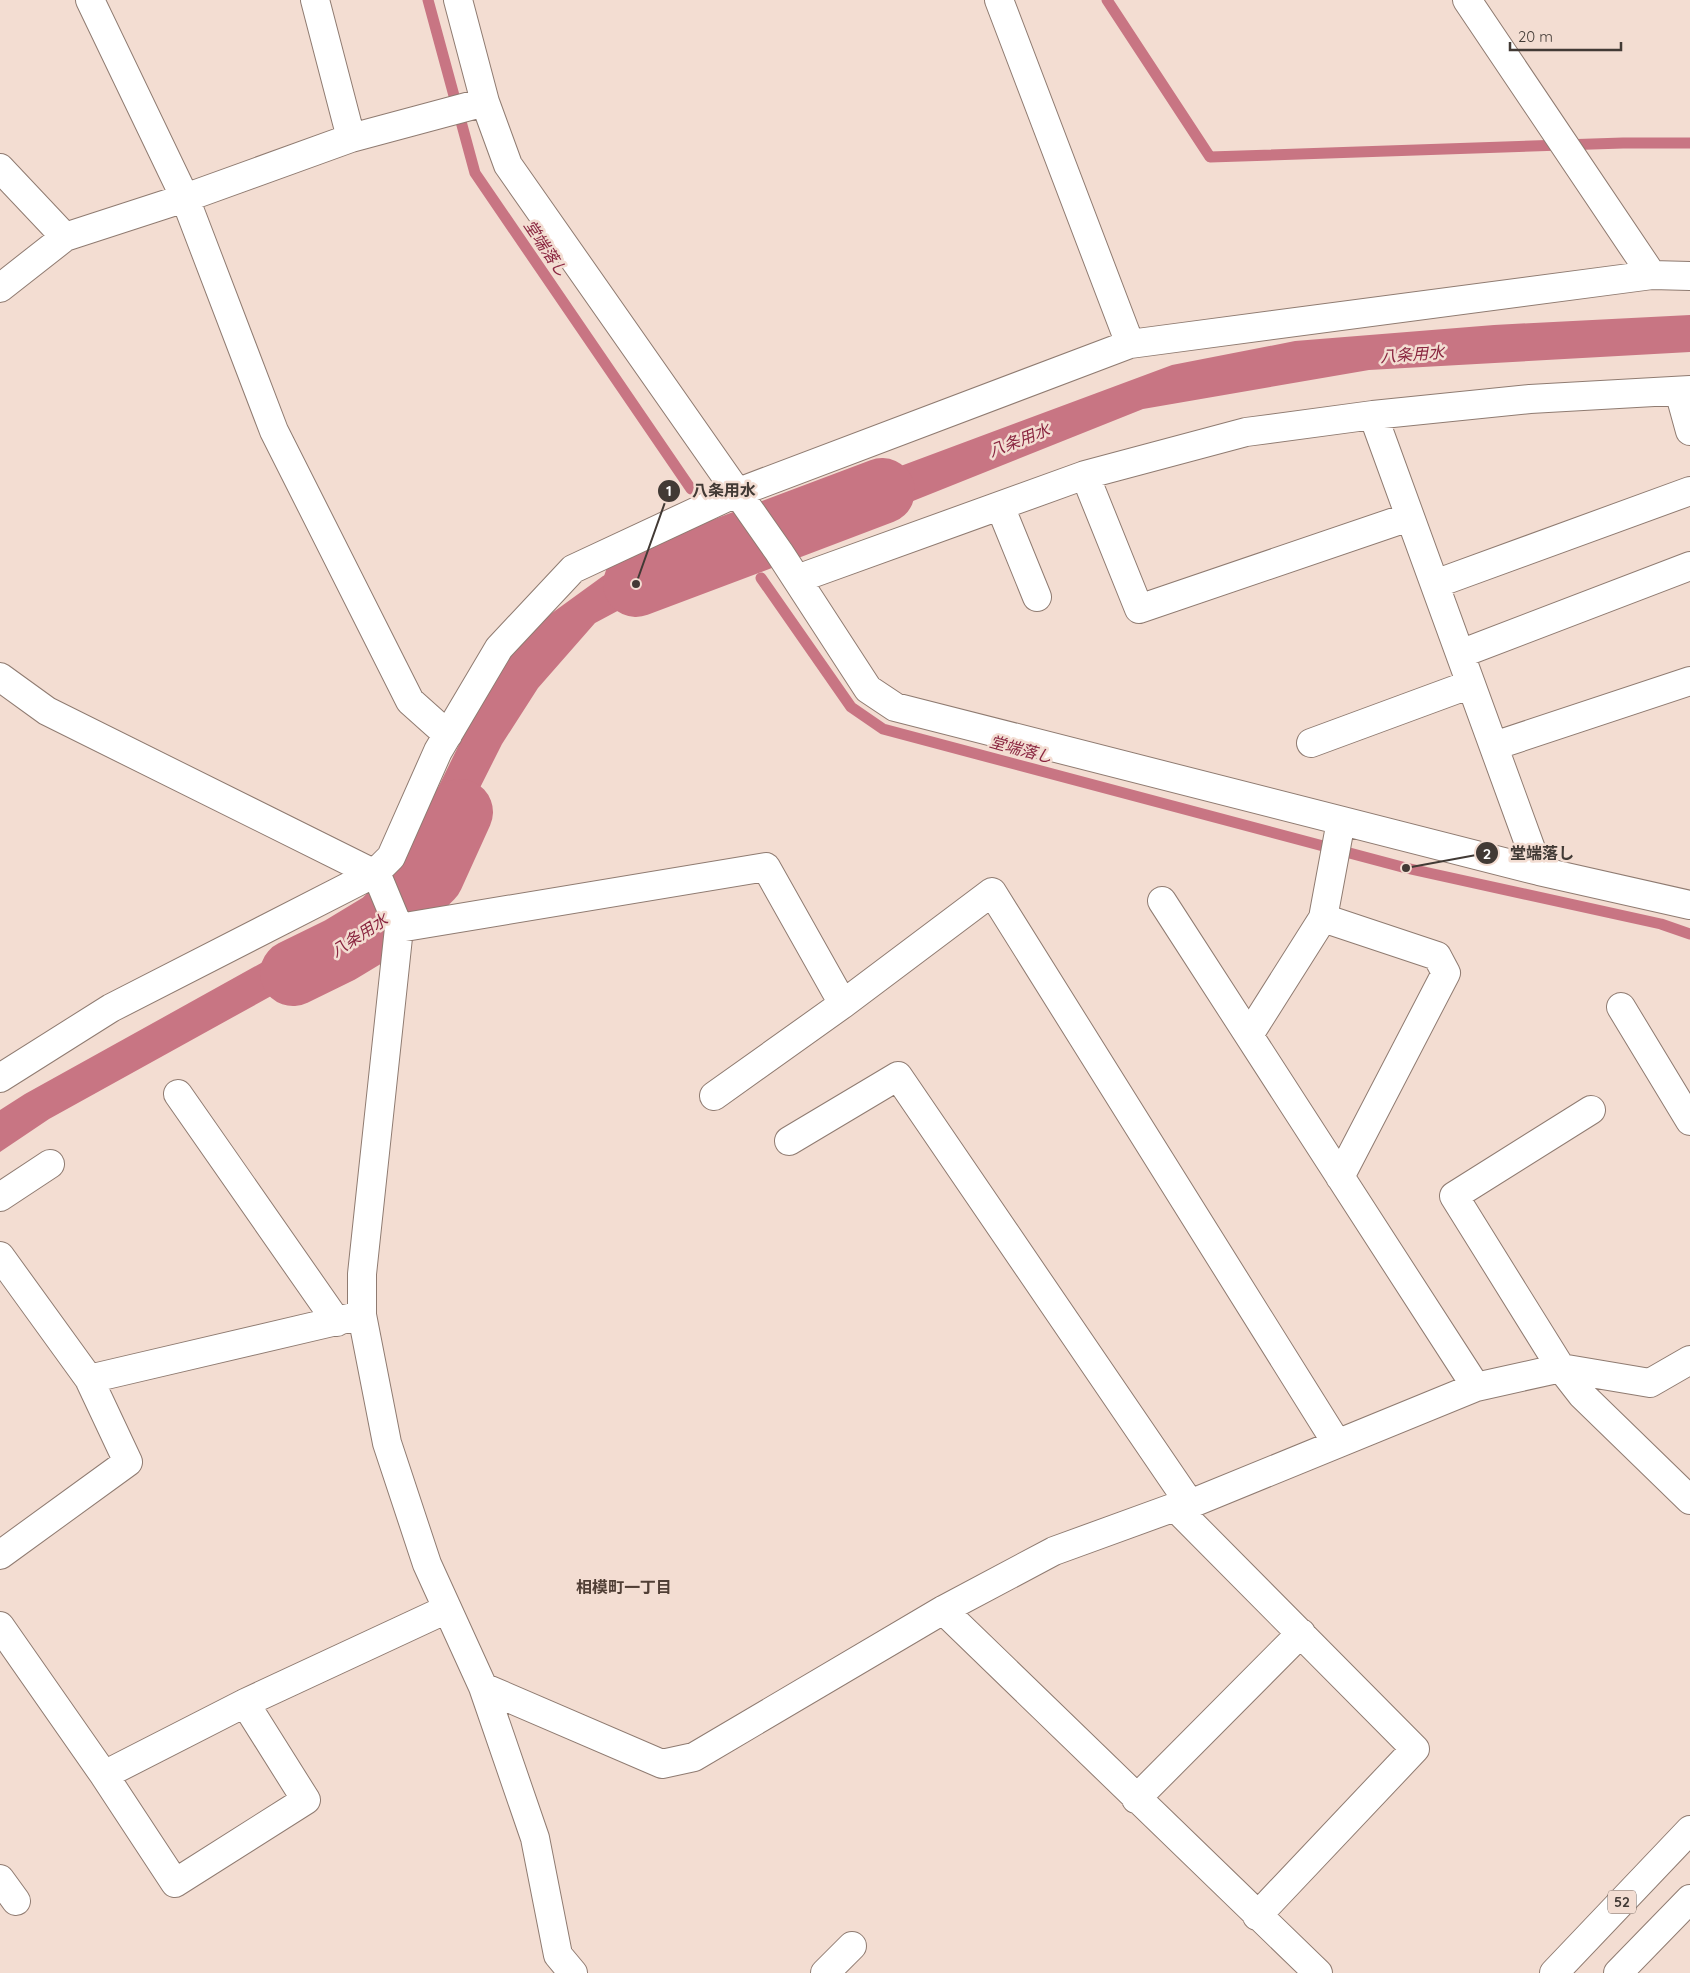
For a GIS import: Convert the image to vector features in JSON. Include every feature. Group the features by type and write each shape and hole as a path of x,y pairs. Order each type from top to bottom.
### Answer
{"street":[{"path":"90,0 184,198 274,430 410,701 448,735"},
{"path":"315,0 351,138"},
{"path":"458,0 483,102 508,165 779,552 868,689 895,707 1341,823 1690,905"},
{"path":"999,0 1130,344"},
{"path":"1467,0 1652,275"},
{"path":"0,288 65,237 184,198 351,138 483,102"},
{"path":"0,168 65,237"},
{"path":"0,1078 112,1008 376,874 392,857 438,751 499,648 573,569 1130,344 1652,275 1690,276"},
{"path":"797,579 1085,475 1246,432 1373,415 1530,399 1684,390 1690,431"},
{"path":"1373,415 1539,871"},
{"path":"1085,475 1139,609 1409,517"},
{"path":"1435,584 1690,491"},
{"path":"1000,506 1037,597"},
{"path":"1460,654 1690,566"},
{"path":"0,677 47,711 376,874 399,926 362,1274 349,1319"},
{"path":"1494,746 1690,680"},
{"path":"1311,743 1471,684"},
{"path":"1249,1035 1323,918 1341,823"},
{"path":"399,926 766,867 843,1004"},
{"path":"714,1096 843,1004 992,892 1336,1442"},
{"path":"1162,902 1476,1387"},
{"path":"1323,918 1437,956 1446,973 1340,1177"},
{"path":"1621,1007 1690,1121"},
{"path":"789,1141 898,1076 1182,1505 1301,1633 1415,1749 1257,1916"},
{"path":"178,1094 349,1319 427,1564 483,1687 535,1838 561,1967"},
{"path":"1591,1110 1454,1196 1561,1368 1582,1395 1690,1500"},
{"path":"0,1197 50,1164"},
{"path":"0,1256 89,1379 128,1462 0,1555"},
{"path":"89,1379 349,1319"},
{"path":"483,1687 662,1764 694,1757 943,1610 1054,1551 1182,1505 1476,1387 1561,1368 1650,1383 1690,1360"},
{"path":"104,1775 245,1703 447,1609"},
{"path":"943,1610 1136,1799 1318,1973"},
{"path":"0,1626 104,1775 175,1884 306,1800 245,1703"},
{"path":"1136,1799 1301,1633"},
{"name":"52","path":"1554,1973 1690,1830"},
{"path":"1618,1973 1690,1899"},
{"path":"825,1973 852,1946"}],"water":[{"path":"1690,315 1690,352 1369,370 1143,409 808,543 788,508 1172,365 1295,341 1494,325"},
{"path":"705,529 734,566 653,592 595,623 538,688 502,744 423,901 407,873 434,836 428,808 477,708 517,645 552,613 603,576"},
{"path":"368,915 376,938 49,1119 0,1152 0,1110 25,1094 290,947"}],"waterway":[{"name":"堂端落し","path":"428,0 475,173 691,489"},
{"path":"1107,0 1210,157 1623,143 1690,143"},
{"name":"八条用水","path":"636,584 882,491"},
{"name":"堂端落し","path":"761,578 851,707 883,729 1406,868 1661,924 1690,934"},
{"name":"八条用水","path":"293,973 340,950 383,924 431,876 460,812"}],"place":[{"name":"八条用水","path":"636,584"},
{"name":"堂端落し","path":"1406,868"}],"district":[{"name":"相模町一丁目","path":"624,1587"}]}
